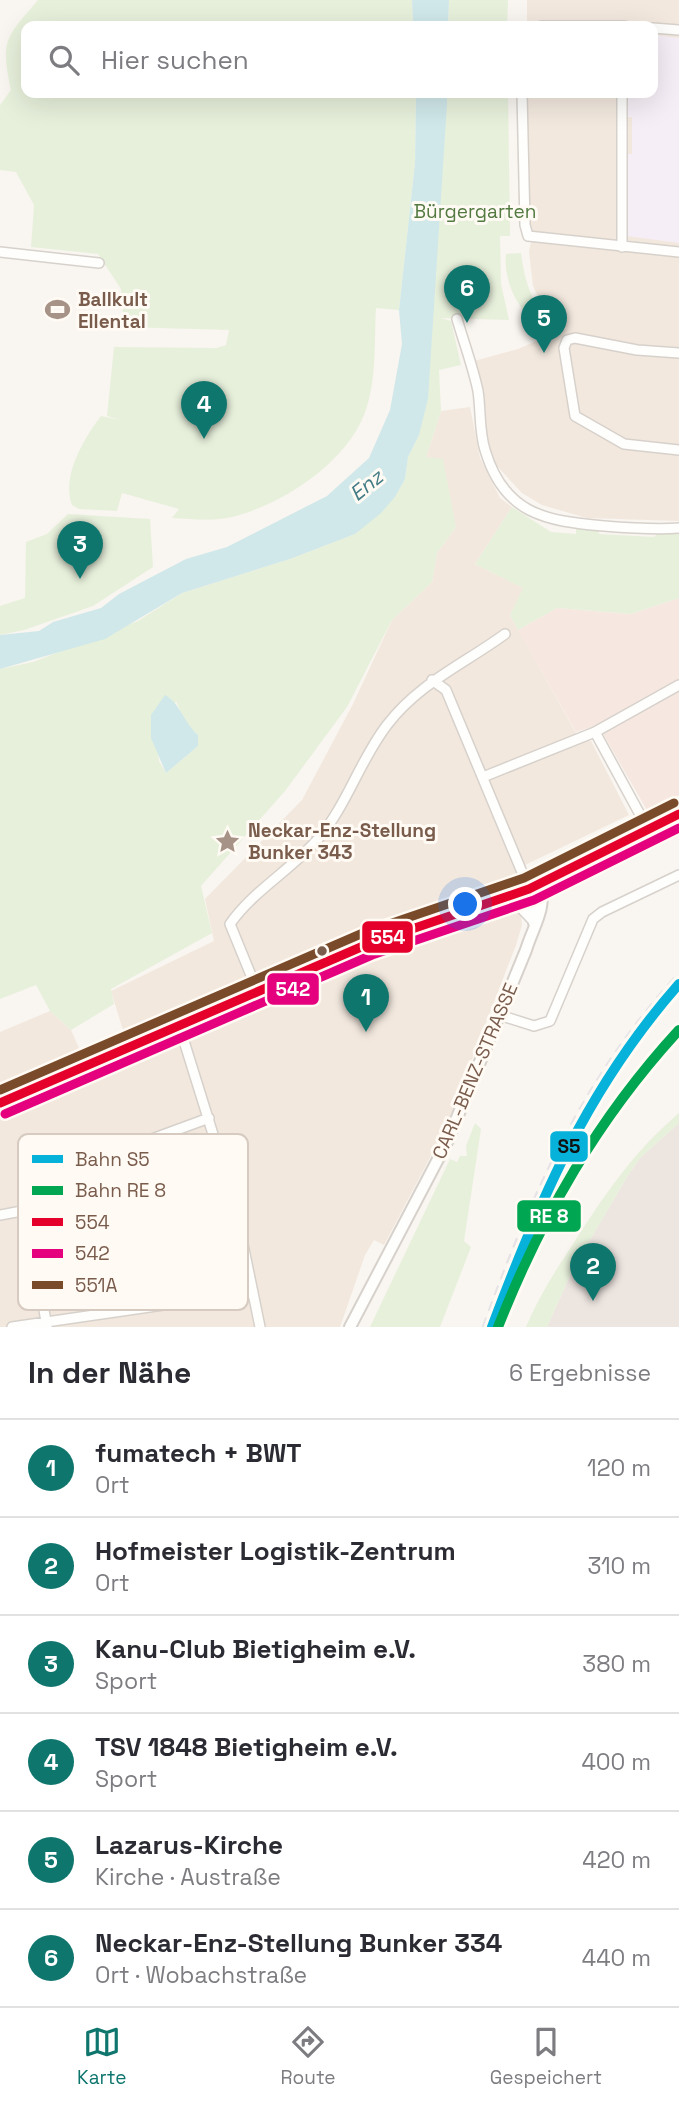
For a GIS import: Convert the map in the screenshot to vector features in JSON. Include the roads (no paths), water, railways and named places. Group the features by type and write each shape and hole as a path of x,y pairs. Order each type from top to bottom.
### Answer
{"street":[{"path":"658,28 679,30"},
{"path":"522,98 525,225 528,236 679,252"},
{"path":"622,98 622,247"},
{"path":"0,252 99,262"},
{"path":"457,319 477,389 485,449 492,470 516,502 533,514 555,521 635,528 679,528"},
{"path":"679,353 615,348 570,338 564,348 575,416 624,444 679,450"},
{"path":"257,990 230,925 260,891 319,837 386,726 432,680 505,634"},
{"path":"432,680 446,690 529,889"},
{"path":"483,777 595,732 679,685"},
{"path":"595,732 649,831"},
{"path":"0,1103 368,944 529,889 679,814"},
{"path":"499,1015 534,1026 550,1021 593,919 602,912 679,875"},
{"name":"CARL-BENZ-STRASSE","path":"350,1327 447,1142 534,923 542,911 540,884"},
{"name":"CARL-BENZ-STRASSE","path":"529,889 534,923"},
{"path":"499,900 518,905 534,923"},
{"path":"179,1025 214,1134"},
{"path":"165,1134 209,1118"},
{"path":"0,1215 18,1212"},
{"path":"248,1268 260,1327"},
{"path":"248,1293 253,1292"},
{"path":"12,1327 137,1310"}],"water":[{"path":"412,0 449,0 448,21 413,21"},
{"name":"Enz","path":"416,98 447,98 428,399 419,435 408,457 405,479 395,497 380,514 355,534 290,559 182,593 105,639 0,669 0,635 39,631 53,622 101,608 119,594 186,559 227,547 327,496 369,458 390,410 402,344 399,310 415,163"},
{"path":"165,695 175,703 198,735 198,746 166,773 151,738 151,715"}],"railway":[{"path":"483,1327 520,1231 563,1140 615,1053 645,1012 679,973"}],"rail line":[{"name":"S5","path":"492,1327 548,1189 569,1146 618,1063 679,984"}],"place":[{"name":"Ballkult Ellental","path":"58,310"},
{"name":"Neckar-Enz-Stellung Bunker 334","path":"467,323"},
{"name":"Lazarus-Kirche","path":"544,353"},
{"name":"TSV 1848 Bietigheim e.V.","path":"204,439"},
{"name":"Kanu-Club Bietigheim e.V.","path":"80,579"},
{"name":"Neckar-Enz-Stellung Bunker 343","path":"228,841"},
{"name":"fumatech + BWT","path":"366,1032"},
{"name":"Hofmeister Logistik-Zentrum","path":"593,1301"}],"park label":[{"name":"Bürgergarten","path":"475,211"}]}
